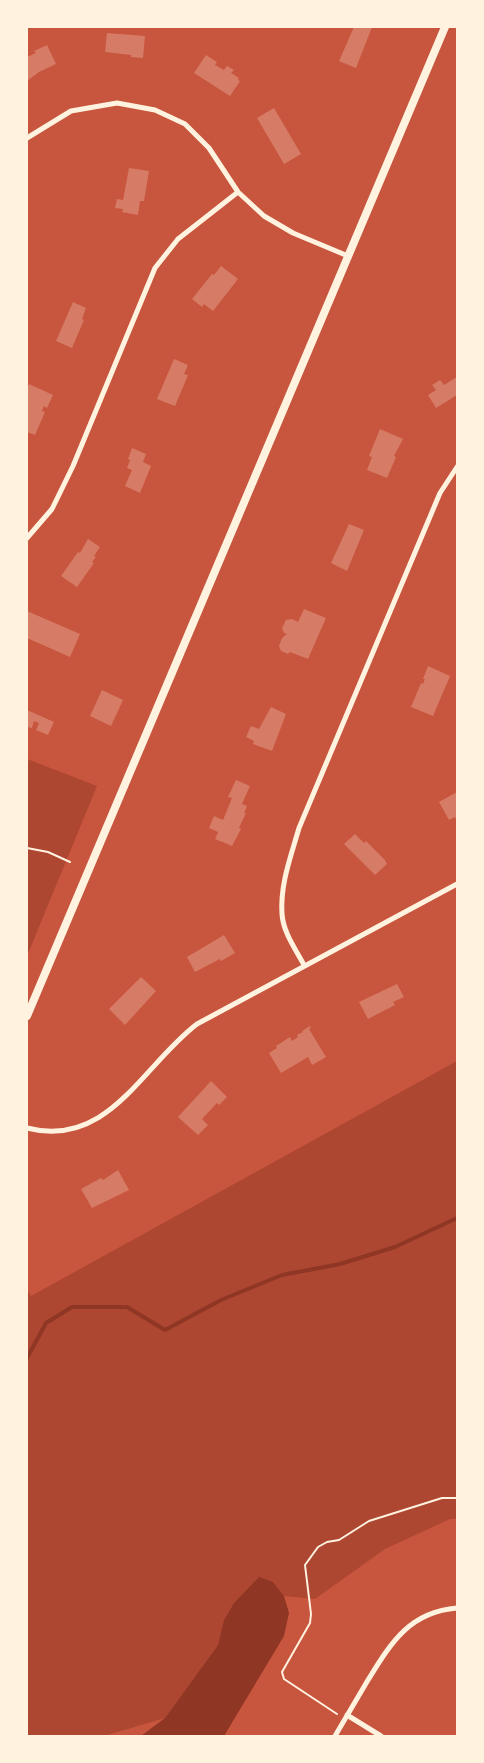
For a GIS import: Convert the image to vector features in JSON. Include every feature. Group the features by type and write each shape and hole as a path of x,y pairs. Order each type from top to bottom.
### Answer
{"main road":[{"path":"27,1016 445,27"}],"street":[{"path":"27,138 71,111 117,103 156,110 185,124 209,148 238,192 264,216 294,233 348,256"},
{"path":"27,538 52,509 73,466 155,268 178,239 238,192"},
{"path":"304,965 292,943 282,915 284,876 299,828 440,493 457,467"},
{"path":"27,1128 64,1132 92,1123 113,1108 182,1035 197,1024 457,884"},
{"path":"335,1736 391,1642 408,1626 425,1616 445,1609 457,1608"},
{"path":"346,1717 381,1736"}],"path":[{"path":"27,848 48,852 70,862"},
{"path":"346,1717 284,1679 282,1672 310,1623 305,1565 318,1547 327,1542 339,1540 369,1521 442,1498 457,1498"}],"shaded area":[{"path":"27,759 97,786 27,956"},
{"path":"457,1061 457,1519 450,1519 385,1549 315,1599 284,1596 273,1582 224,1620 218,1645 165,1718 104,1736 27,1736 27,1290 31,1296"},
{"path":"259,1577 273,1582 284,1596 289,1613 284,1636 224,1736 141,1736 165,1718 218,1645 224,1620 234,1603"}],"building":[{"path":"354,27 372,27 356,68 339,61"},
{"path":"107,33 145,36 143,58 105,52"},
{"path":"47,45 56,64 27,81 27,57"},
{"path":"206,55 217,62 215,65 224,70 227,66 234,70 231,73 239,78 240,81 230,96 194,73"},
{"path":"274,108 301,154 284,164 257,118"},
{"path":"129,168 149,171 144,201 140,201 138,215 115,208 117,199 123,200"},
{"path":"221,266 238,279 213,311 204,304 202,307 192,299"},
{"path":"73,302 86,308 82,319 84,320 72,348 56,341"},
{"path":"174,359 188,365 184,374 188,375 175,406 157,399"},
{"path":"457,377 457,395 436,408 428,395 436,390 432,385 440,380 444,385"},
{"path":"29,384 53,395 47,408 44,406 42,411 45,412 35,435 27,432"},
{"path":"380,429 403,439 394,456 396,457 387,478 367,470 372,457 369,456"},
{"path":"132,448 146,454 143,462 151,466 140,493 125,486 132,470 127,468"},
{"path":"349,524 364,530 347,571 331,563"},
{"path":"88,539 100,547 94,556 96,557 92,562 94,563 77,587 61,576"},
{"path":"304,609 326,618 308,659 281,651 279,646 282,638 287,634 282,628 286,620 292,619 298,622"},
{"path":"27,611 80,634 70,657 27,638"},
{"path":"428,666 450,676 433,716 411,707 421,683 423,684"},
{"path":"102,690 123,700 111,726 90,716"},
{"path":"271,707 286,714 272,751 253,744 254,741 246,737 251,726 259,729"},
{"path":"27,710 54,722 48,735 36,730 39,723 34,721 32,728 27,727"},
{"path":"236,780 250,786 242,804 247,806 244,813 246,813 232,846 215,839 218,832 209,828 214,816 223,820 232,798 228,797"},
{"path":"457,792 457,821 455,817 449,820 439,802"},
{"path":"355,834 364,843 366,841 387,864 375,875 344,844"},
{"path":"224,935 235,953 195,972 187,957"},
{"path":"141,977 156,991 125,1025 109,1009"},
{"path":"397,984 404,997 393,1002 395,1005 368,1019 359,1002"},
{"path":"310,1026 309,1029 326,1057 312,1065 308,1057 281,1073 269,1053 290,1037 292,1041"},
{"path":"211,1081 227,1097 219,1105 217,1103 202,1119 208,1125 198,1135 178,1117"},
{"path":"118,1170 129,1190 92,1208 81,1189 101,1178 103,1180"}],"waterway":[{"path":"27,1358 46,1323 72,1307 127,1307 165,1330 221,1300 282,1275 340,1264 395,1247 457,1218"}]}
